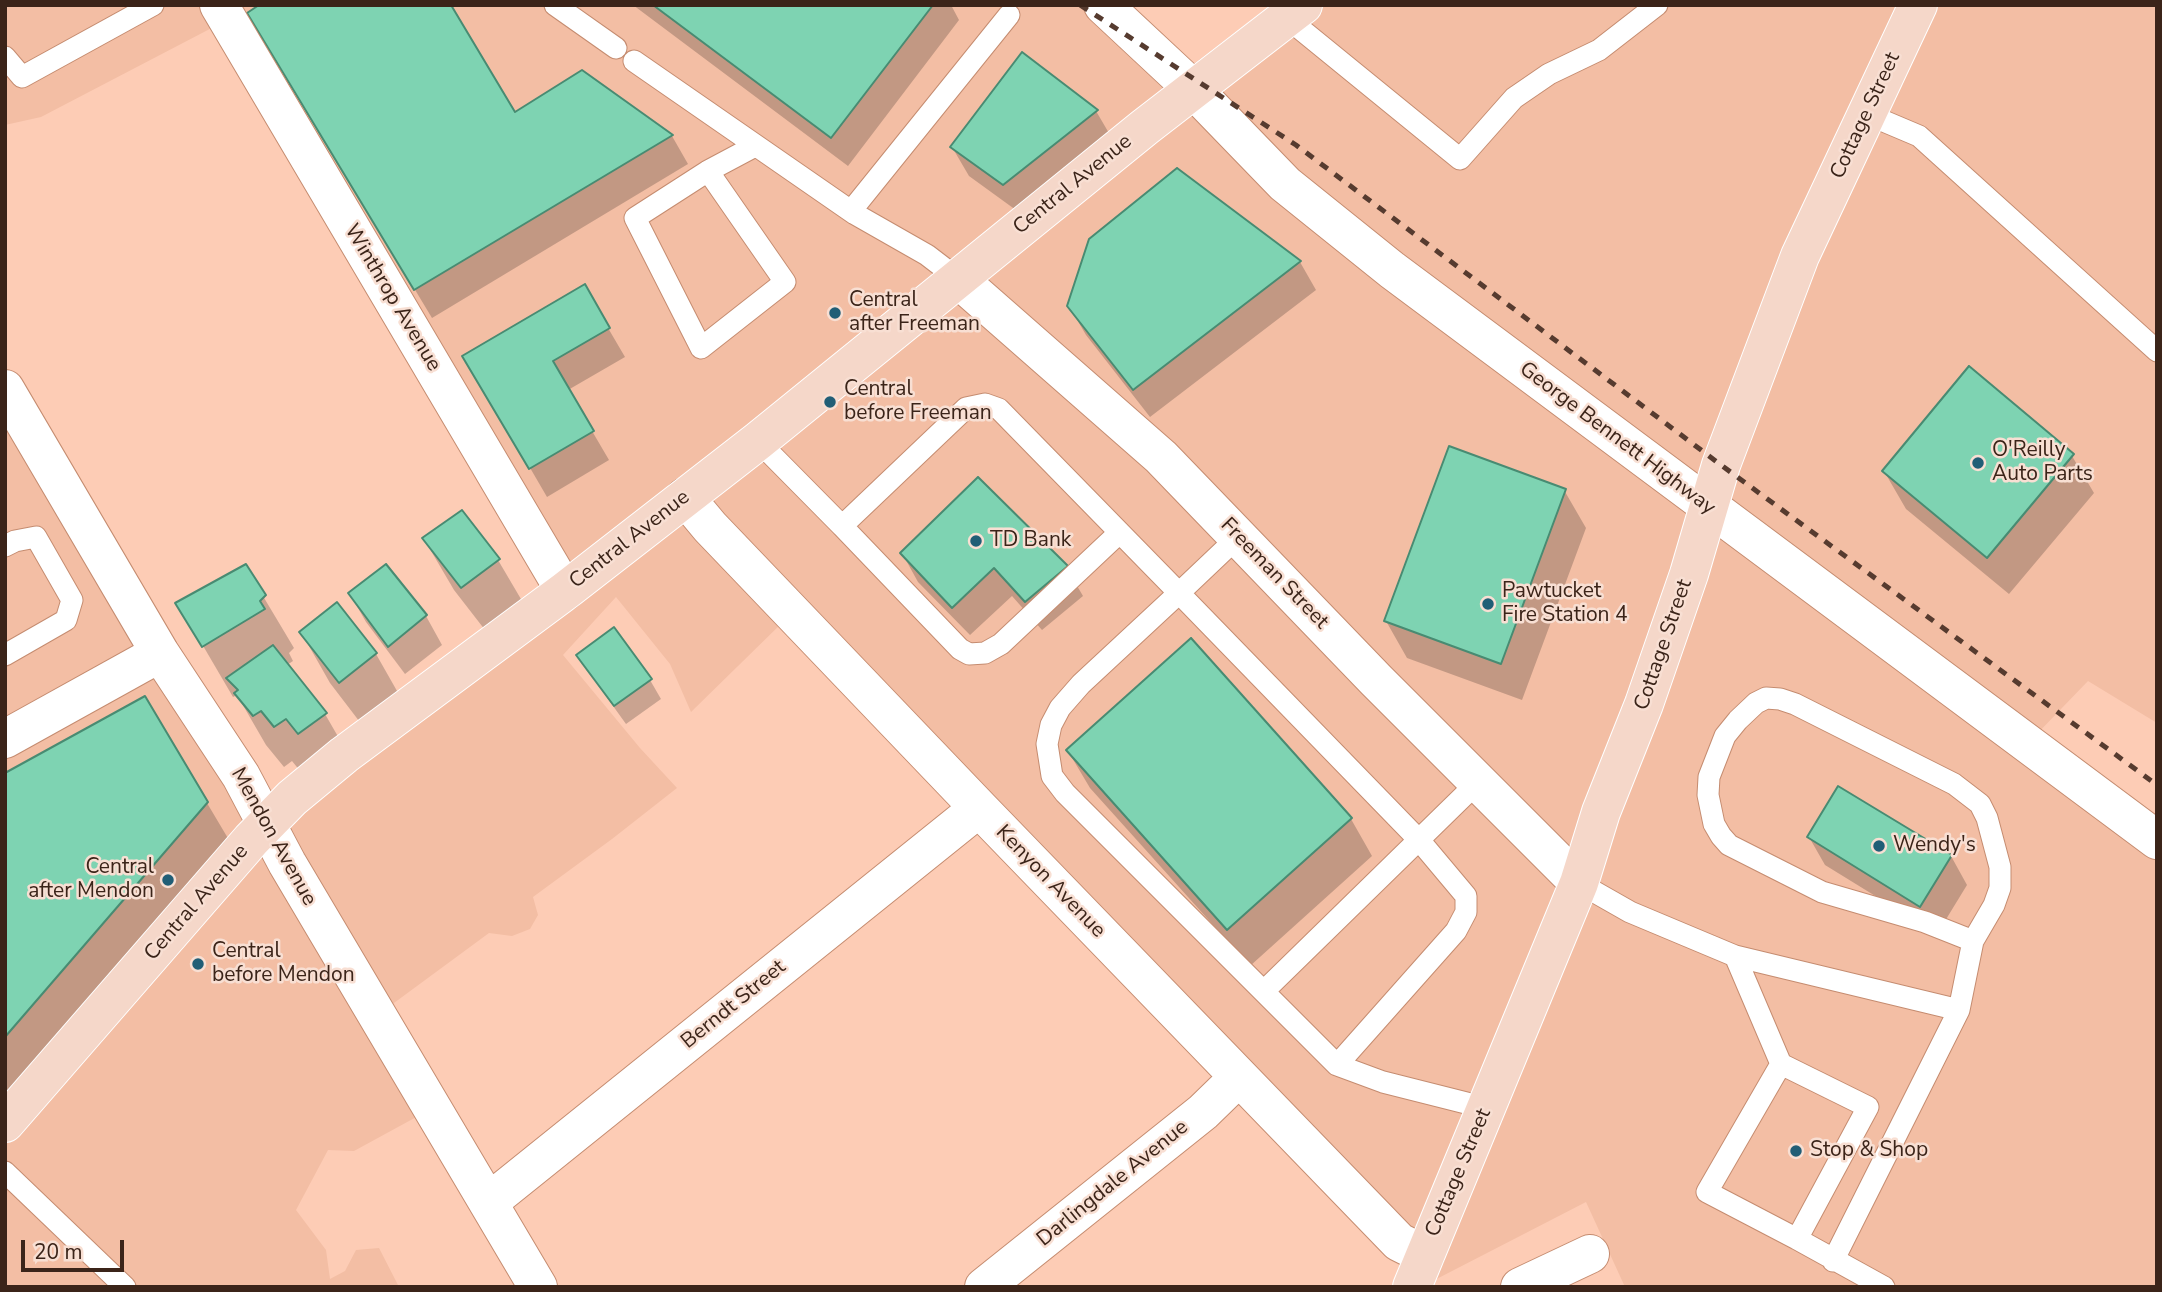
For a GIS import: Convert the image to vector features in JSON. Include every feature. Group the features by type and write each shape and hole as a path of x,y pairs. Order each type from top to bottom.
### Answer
{"main road":[{"name":"Cottage Street","path":"1418,1271 1579,883 1601,811 1644,704 1689,574 1721,465 1800,256 1918,5"},
{"name":"Central Avenue","path":"5,1123 292,798 344,755 565,591 758,441 1193,89 1295,11"}],"street":[{"name":"Winthrop Avenue","path":"219,5 565,591"},
{"name":"George Bennett Highway","path":"1103,5 1193,89 1285,184 1392,270 2157,840"},
{"name":"Freeman Street","path":"957,278 1161,457 1376,680 1579,883"},
{"name":"Mendon Avenue","path":"5,389 160,653 241,776 293,875 538,1287"},
{"name":"Kenyon Avenue","path":"685,497 710,527 979,808 1399,1242 1418,1271"},
{"path":"5,739 160,653"},
{"name":"Berndt Street","path":"489,1202 979,808"},
{"name":"Darlingdale Avenue","path":"984,1287 1203,1112 1239,1077"},
{"path":"1520,1287 1590,1254"}],"lane":[{"path":"5,57 22,77 153,5"},
{"path":"555,5 616,48"},
{"path":"1295,11 1460,159 1514,98 1549,74 1599,50 1657,5"},
{"path":"851,211 1009,15"},
{"path":"634,61 851,211 927,255 957,278"},
{"path":"1867,114 1919,136 2157,351"},
{"path":"708,171 785,282 701,348 635,218 708,171 755,146"},
{"path":"842,526 967,408 985,404 999,409 1419,840 1466,896 1466,912 1456,931 1337,1065"},
{"path":"758,441 960,649 969,654 985,653 1001,644 1119,533"},
{"path":"5,546 36,537 72,600 66,620 5,655"},
{"path":"1238,537 1081,684 1060,708 1051,725 1047,744 1052,776 1065,793 1337,1065 1383,1082 1486,1108"},
{"path":"1833,1261 1959,1010 1973,942 1994,905 2000,888 2000,867 1987,818 1980,804 1954,783 1780,699 1766,698 1756,703 1738,720 1725,736 1708,786 1714,824 1729,845 1822,892 1925,922 1973,942"},
{"path":"1264,991 1478,782"},
{"path":"1579,883 1630,912 1735,956 1959,1010"},
{"path":"1735,956 1781,1063 1868,1107 1797,1239"},
{"path":"1781,1063 1707,1192 1884,1287"},
{"path":"5,1172 125,1287"}],"shaded area":[{"path":"5,5 1104,5 1183,72 1271,5 2157,5 2157,723 2088,681 2034,737 2157,842 2157,1287 1625,1287 1586,1202 1421,1287 1413,1257 785,620 691,712 670,664 616,597 563,655 677,788 533,897 538,915 530,929 512,936 489,933 379,1014 431,1109 354,1151 328,1150 296,1210 326,1250 330,1279 345,1271 356,1250 379,1248 399,1287 5,1287 5,396 259,817 550,579 227,20 41,117 5,125"}],"building":[{"path":"259,5 451,5 515,112 582,70 673,135 414,290 247,13"},
{"path":"653,5 933,5 831,138"},
{"path":"1022,52 1098,110 1003,185 950,147"},
{"path":"1177,168 1301,261 1133,390 1067,306 1089,239"},
{"path":"585,284 610,328 553,361 594,431 529,469 462,356"},
{"name":"O'Reilly Auto Parts","path":"1969,366 2074,454 1987,558 1882,471"},
{"path":"1449,446 1566,489 1501,664 1384,621"},
{"name":"TD Bank","path":"978,477 1068,566 1025,602 994,568 952,608 900,553"},
{"path":"462,510 500,559 461,588 422,538"},
{"path":"246,564 266,595 260,601 265,609 202,647 175,603"},
{"path":"386,564 427,615 388,647 348,593"},
{"path":"337,602 377,653 339,683 299,632"},
{"path":"614,627 652,679 614,706 576,655"},
{"path":"1191,638 1352,818 1227,930 1066,750"},
{"path":"273,645 327,713 298,734 286,719 274,727 261,711 253,716 234,693 238,690 226,678"},
{"path":"145,696 208,802 5,1037 5,773"},
{"name":"Wendy's","path":"1838,786 1952,855 1920,907 1807,837"}],"railway":[{"path":"1080,5 1296,145 1721,465 2157,785"}],"place":[{"name":"Central after Freeman","path":"835,313"},
{"name":"Central before Freeman","path":"830,402"},
{"name":"O'Reilly Auto Parts","path":"1978,463"},
{"name":"TD Bank","path":"976,541"},
{"name":"Pawtucket Fire Station 4","path":"1488,604"},
{"name":"Wendy's","path":"1879,846"},
{"name":"Central after Mendon","path":"168,880"},
{"name":"Central before Mendon","path":"198,964"},
{"name":"Stop & Shop","path":"1796,1151"}]}
